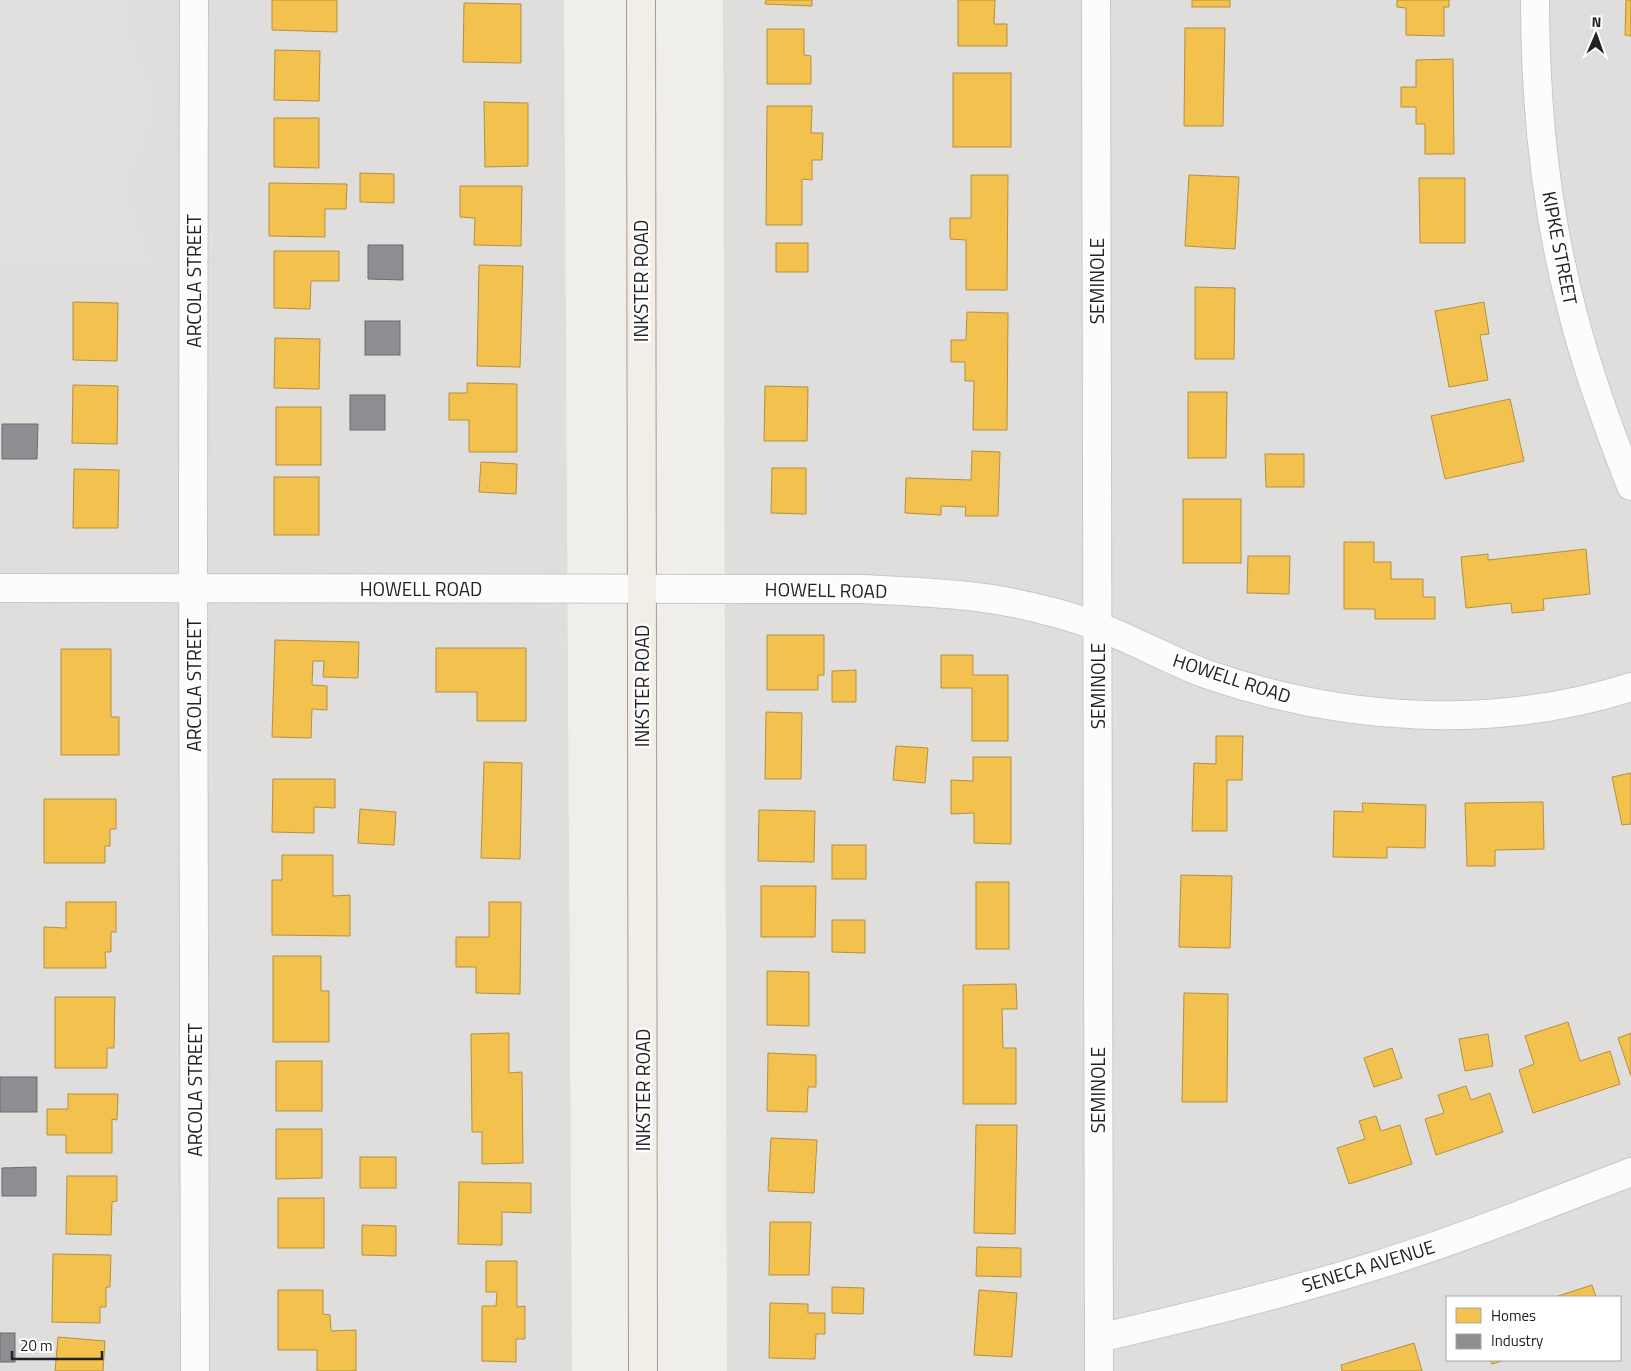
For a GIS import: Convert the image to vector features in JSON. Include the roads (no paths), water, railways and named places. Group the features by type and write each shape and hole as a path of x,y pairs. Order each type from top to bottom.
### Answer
{"main road":[{"name":"INKSTER ROAD","path":"640,0 643,1371"}],"street":[{"name":"ARCOLA STREET","path":"194,0 195,1371"},
{"name":"SEMINOLE","path":"1096,0 1099,1371"},
{"name":"KIPKE STREET","path":"1535,0 1541,122 1548,193 1559,254 1572,314 1590,373 1609,432 1631,486"},
{"name":"HOWELL ROAD","path":"0,588 863,589 935,593 989,599 1042,609 1098,626 1204,673 1263,692 1339,708 1416,715 1494,714 1570,703 1631,687"},
{"name":"SENECA AVENUE","path":"1099,1338 1221,1310 1371,1267 1490,1227 1631,1172"}]}
